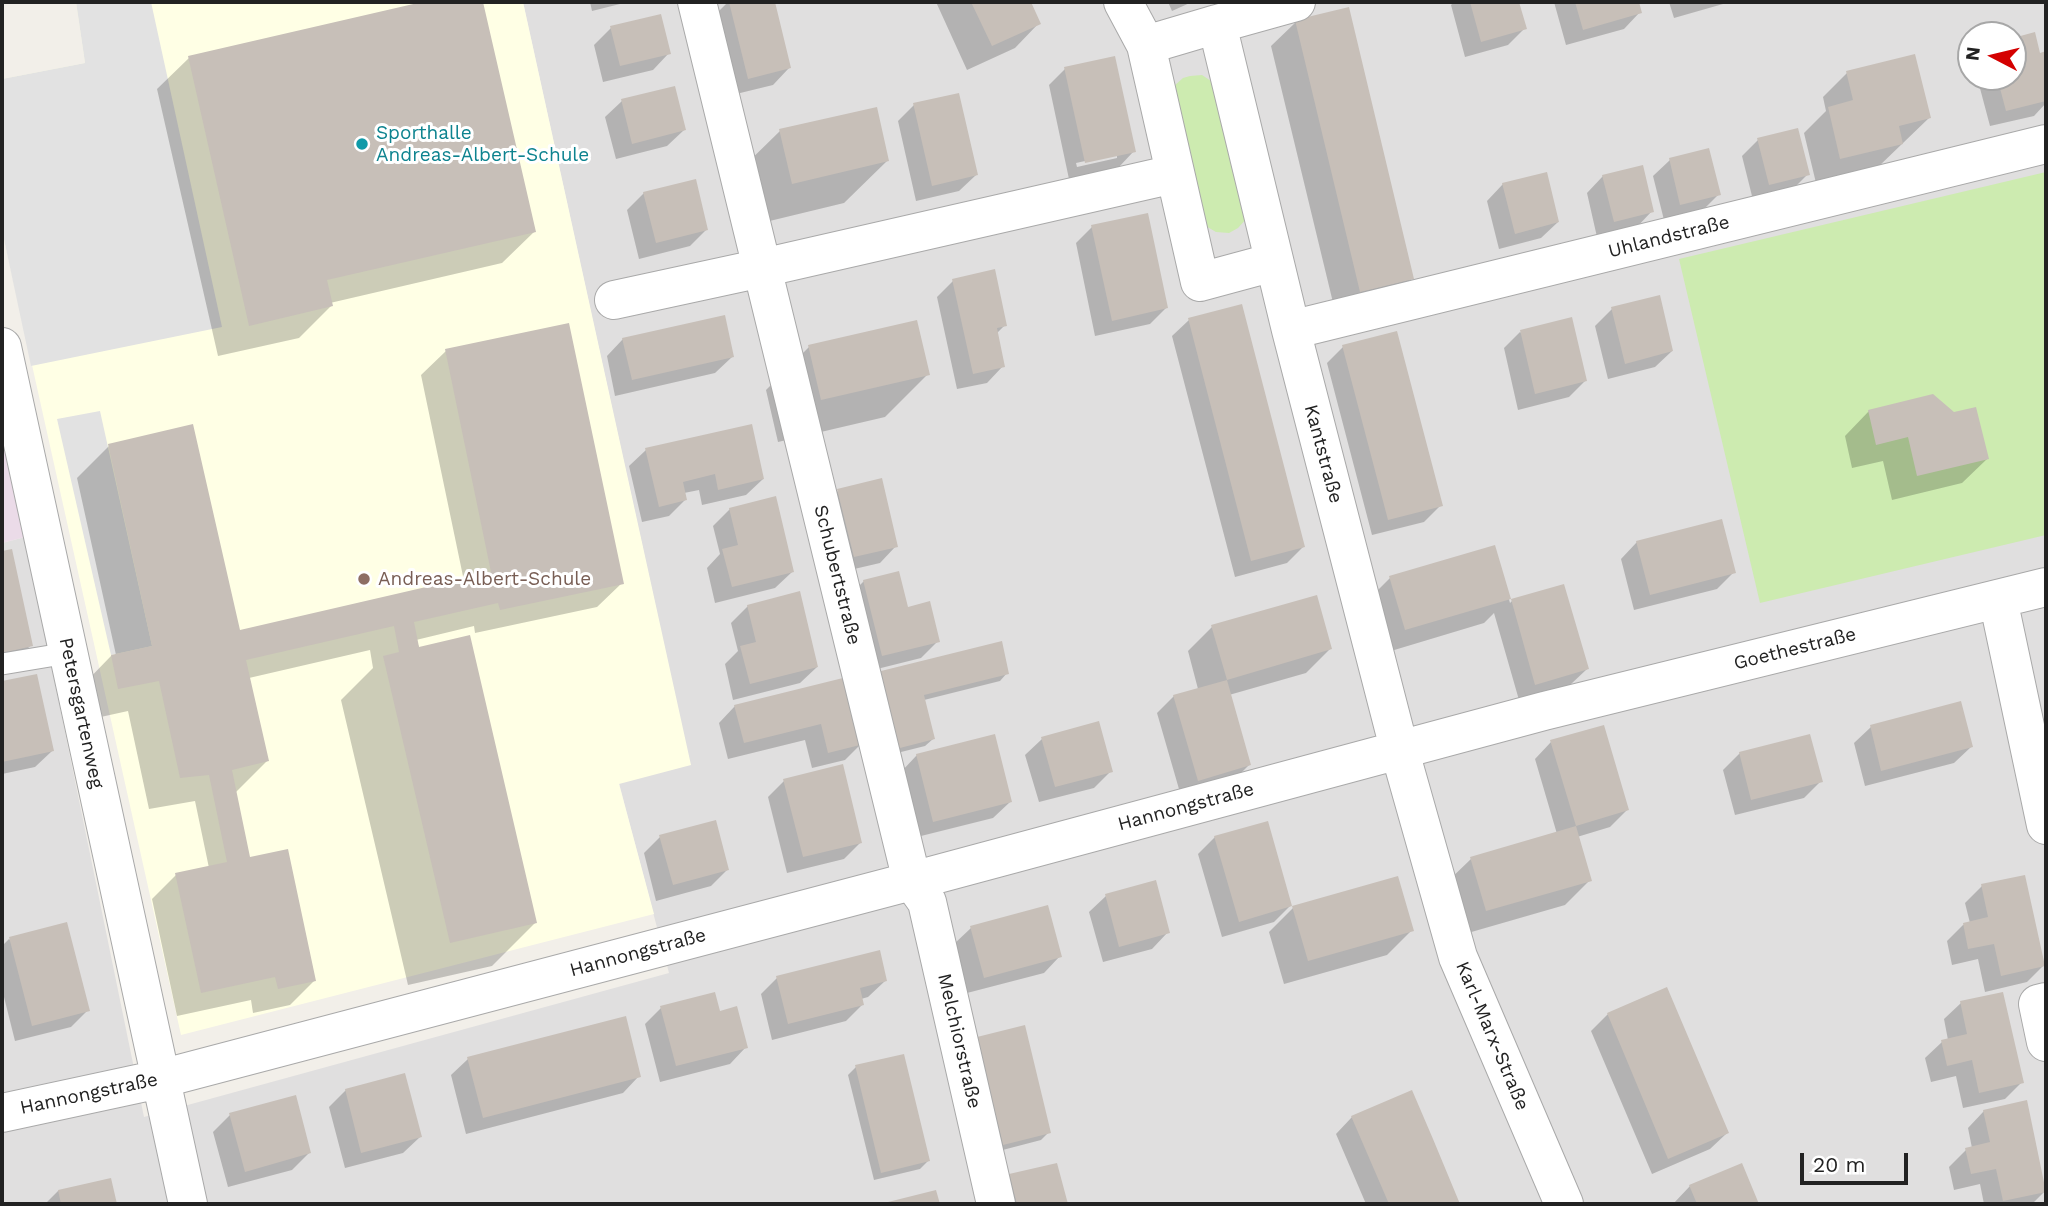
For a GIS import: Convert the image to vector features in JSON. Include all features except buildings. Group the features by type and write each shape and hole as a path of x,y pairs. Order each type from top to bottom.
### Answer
{"street":[{"name":"Schubertstraße","path":"697,2 912,881"},
{"path":"1123,2 1146,45 1200,282 1274,262"},
{"path":"1146,45 1296,2"},
{"name":"Kantstraße","path":"1217,24 1291,330 1400,751"},
{"name":"Uhlandstraße","path":"1291,330 2046,144"},
{"path":"614,300 1174,174"},
{"name":"Petersgartenweg","path":"2,346 188,1204"},
{"name":"Goethestraße","path":"1400,751 1544,711 2046,587"},
{"path":"1998,598 2046,825"},
{"name":"Hannongstraße","path":"2,1113 160,1079 1400,751"},
{"name":"Karl-Marx-Straße","path":"1400,751 1458,957 1564,1204"},
{"name":"Melchiorstraße","path":"912,881 927,902 996,1204"},
{"path":"2046,1002 2038,1004 2046,1042"}],"lane":[{"path":"2,664 68,653"}],"shaded area":[{"name":"Andreas-Albert-Schule","path":"76,2 523,2 691,765 619,784 654,914 181,1035 2,230 2,79 85,63"},
{"path":"76,2 151,2 222,327 31,366 2,230 2,79 85,63"},
{"path":"523,2 2046,2 2046,1204 2,1204 2,543 25,537 144,1117 669,973 619,783 690,764"},
{"path":"100,411 152,646 111,655 57,419"},
{"path":"2,433 25,537 2,543"}],"green space":[{"path":"1202,75 1214,83 1247,218 1229,233 1216,232 1204,225 1174,86 1183,78"},
{"path":"2046,172 2046,535 1760,603 1679,259"}],"place":[{"name":"Sporthalle Andreas-Albert-Schule","path":"362,144"},
{"name":"Andreas-Albert-Schule","path":"364,579"}]}
